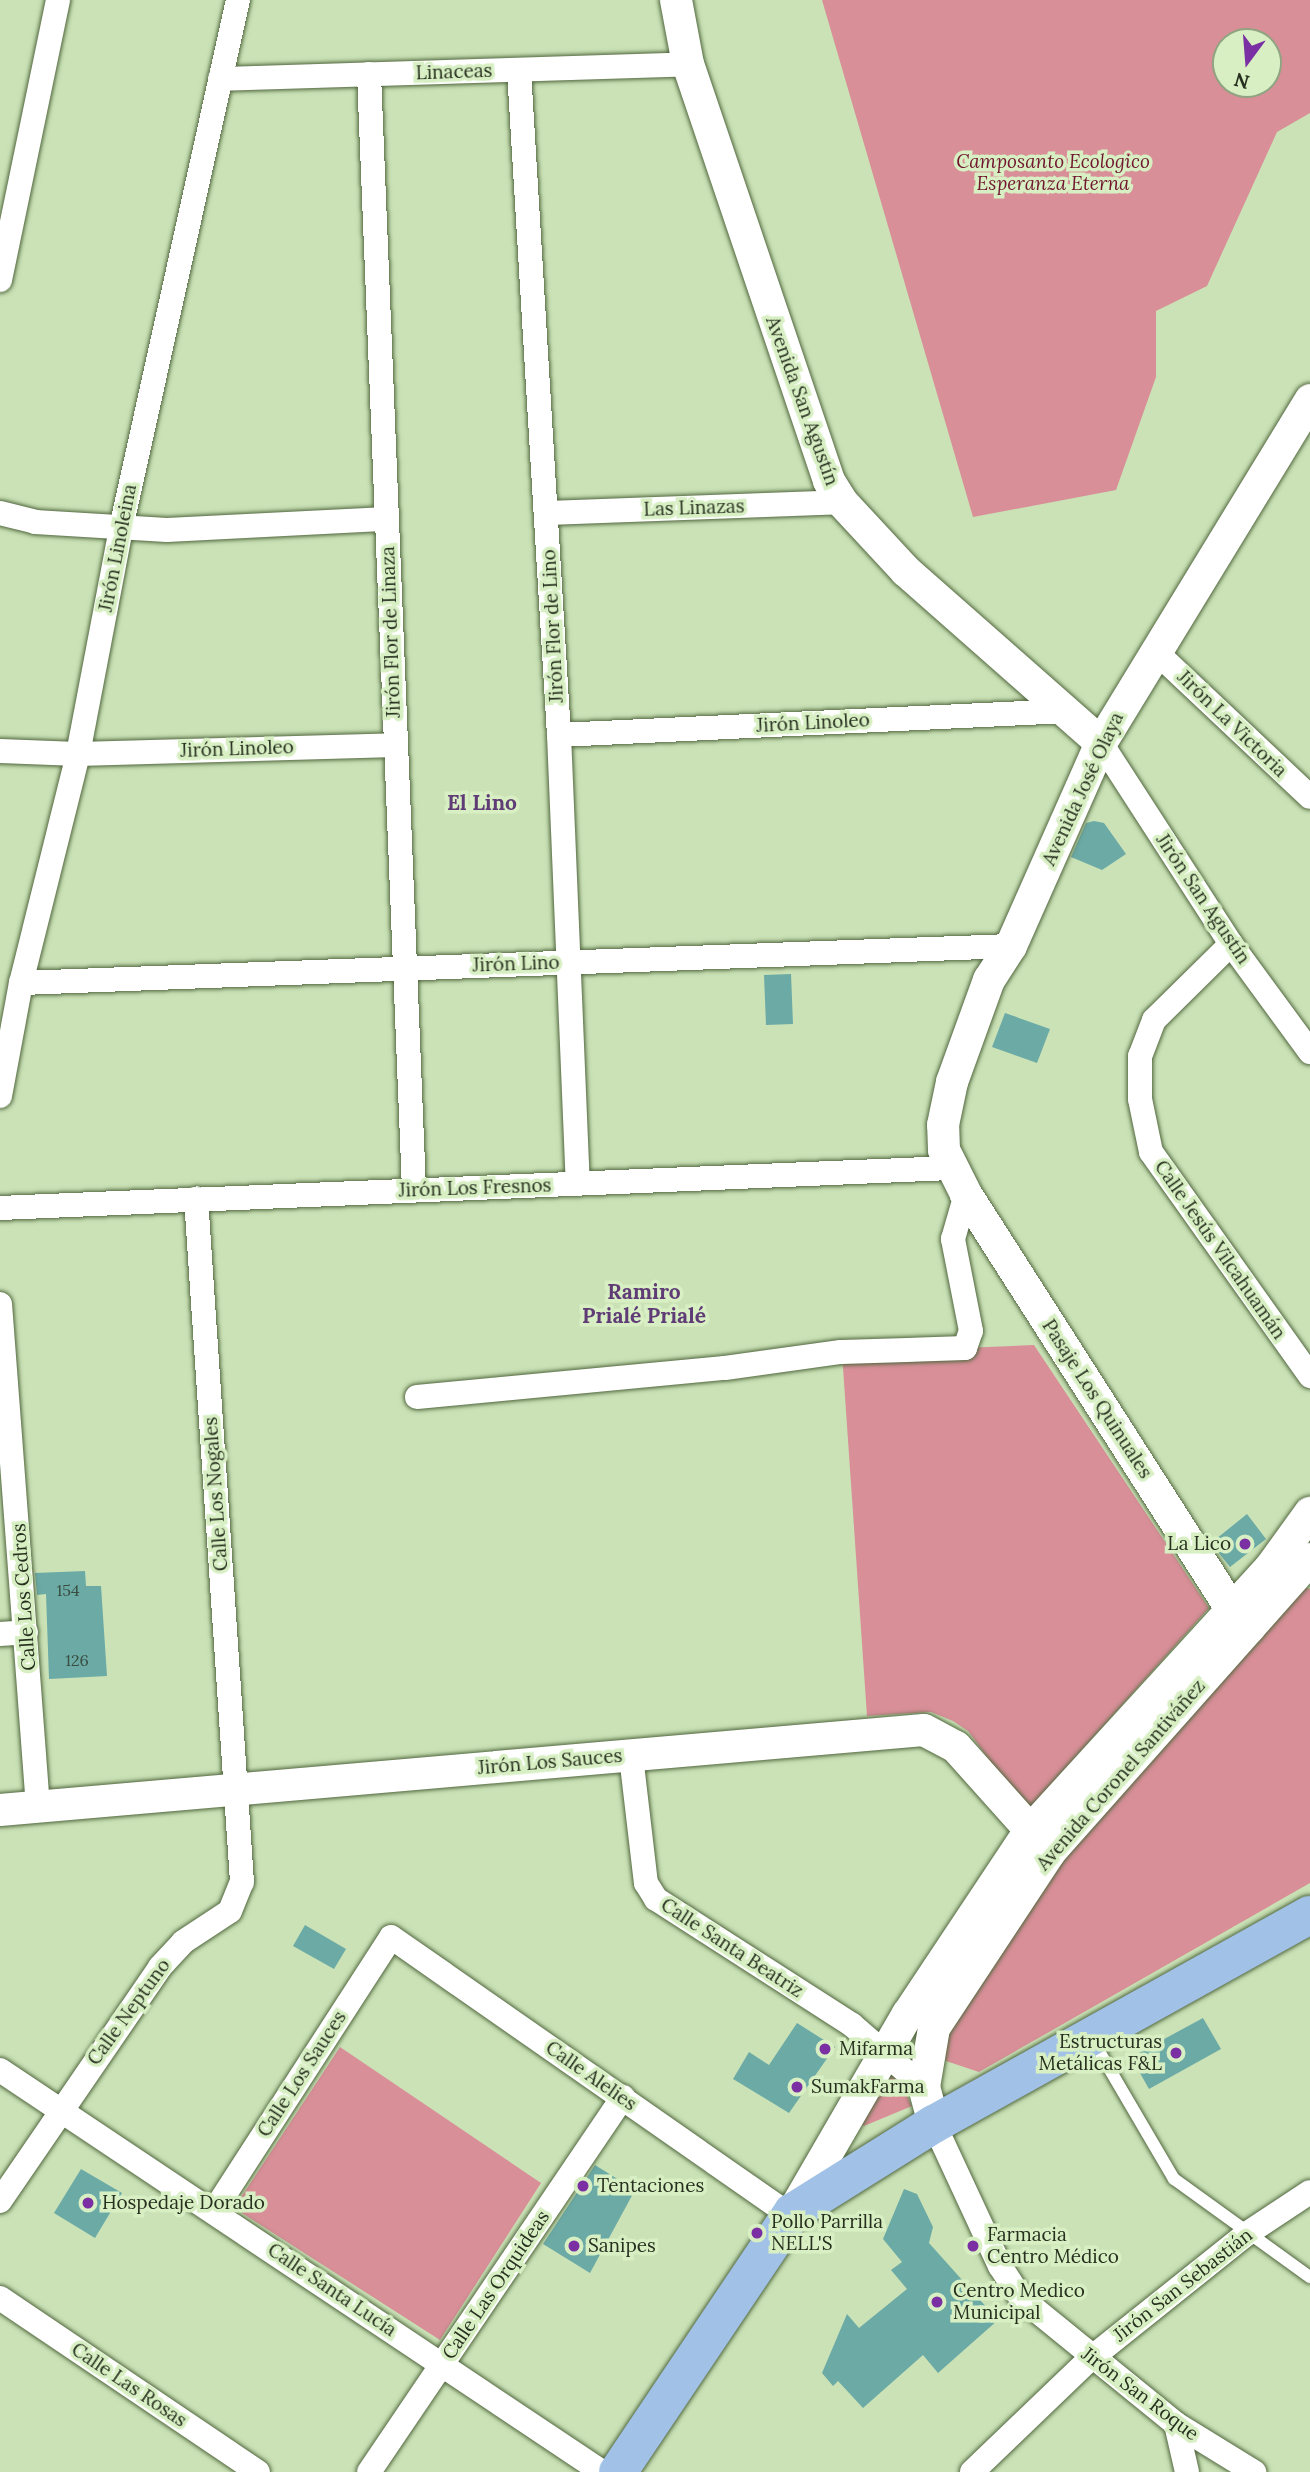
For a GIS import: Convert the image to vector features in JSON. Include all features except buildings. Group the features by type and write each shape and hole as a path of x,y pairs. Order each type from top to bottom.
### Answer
{"main road":[{"path":"618,2472 792,2214 934,2124 1310,1914"}],"street":[{"path":"0,280 58,0"},
{"name":"Jirón Linoleina","path":"0,1096 21,983 78,754 121,528 238,0"},
{"name":"Avenida San Agustín","path":"676,0 688,64 769,311 829,481 842,502 906,570 1101,743"},
{"name":"Linaceas","path":"220,79 688,64"},
{"name":"Jirón Flor de Lino","path":"519,69 559,735 578,1183"},
{"name":"Jirón Flor de Linaza","path":"369,74 414,1190"},
{"name":"Avenida José Olaya","path":"958,1181 943,1125 952,1083 989,980 1011,946 1101,743 1154,650 1310,400"},
{"name":"Las Linazas","path":"546,513 842,502"},
{"path":"0,513 35,522 121,528 387,519"},
{"name":"Jirón La Victoria","path":"1154,650 1310,797"},
{"name":"Jirón Linoleo","path":"559,735 1067,711"},
{"name":"Jirón San Agustín","path":"1101,743 1231,944 1310,1052"},
{"name":"Jirón Linoleo","path":"0,751 78,754 396,745"},
{"name":"Calle Jesús Vilcahuamán","path":"1231,944 1154,1020 1140,1056 1140,1099 1151,1152 1310,1376"},
{"name":"Jirón Lino","path":"21,983 1011,946"},
{"path":"417,1397 725,1368 841,1352 965,1348 971,1331 953,1238 958,1181"},
{"name":"Jirón Los Fresnos","path":"0,1208 578,1183 958,1181"},
{"name":"Pasaje Los Quinuales","path":"958,1181 1240,1619"},
{"name":"Calle Los Nogales","path":"197,1199 236,1788"},
{"name":"Calle Los Cedros","path":"0,1304 10,1547 26,1632 38,1807"},
{"name":"Avenida Coronel Santiváñez","path":"1240,1619 1310,1513"},
{"name":"Avenida Coronel Santiváñez","path":"792,2214 884,2054 1040,1842 1240,1619 1310,1559"},
{"path":"0,1634 26,1632"},
{"name":"Jirón Los Sauces","path":"0,1810 924,1730 956,1747 1040,1842"},
{"name":"Calle Santa Beatriz","path":"631,1756 646,1883 656,1899 852,2025 924,2087"},
{"name":"Calle Neptuno","path":"0,2201 61,2108 160,1967 184,1942 230,1911 237,1900 242,1882 236,1788"},
{"name":"Avenida Coronel Santiváñez","path":"934,2124 924,2087 934,2028 1040,1842"},
{"name":"Calle Alelies","path":"391,1937 792,2214"},
{"name":"Calle Los Sauces","path":"214,2211 391,1937"},
{"name":"Calle Santa Lucía","path":"0,2070 61,2108 602,2472"},
{"name":"Calle Las Orquideas","path":"369,2472 623,2098"},
{"name":"Jirón San Roque","path":"934,2124 1000,2266 1021,2298 1090,2359 1176,2424 1254,2472"},
{"name":"Jirón San Sebastián","path":"972,2472 1090,2359 1248,2233 1310,2192"},
{"name":"Calle Las Rosas","path":"0,2298 258,2472"},
{"path":"1176,2424 1187,2472"}],"lane":[{"path":"1091,2037 1174,2179 1310,2277"}],"green space":[{"name":"Camposanto Ecologico Esperanza Eterna","path":"822,0 1310,0 1310,113 1277,132 1207,286 1156,311 1156,377 1116,490 973,517"},
{"path":"1034,1345 1209,1608 1027,1811 968,1731 953,1721 931,1712 867,1716 842,1353"},
{"path":"1302,1587 1310,1589 1310,1883 979,2072 946,2061 938,2036 1045,1877"},
{"path":"340,2047 541,2183 440,2340 234,2208"},
{"path":"891,2076 898,2078 912,2106 864,2126 859,2122"}],"place":[{"name":"La Lico","path":"1245,1544"},
{"name":"Mifarma","path":"825,2049"},
{"name":"Estructuras Metálicas F&L","path":"1176,2053"},
{"name":"SumakFarma","path":"797,2087"},
{"name":"Tentaciones","path":"583,2186"},
{"name":"Hospedaje Dorado","path":"88,2203"},
{"name":"Pollo Parrilla NELL'S","path":"757,2233"},
{"name":"Sanipes","path":"574,2246"},
{"name":"Farmacia Centro Médico","path":"973,2246"},
{"name":"Centro Medico Municipal","path":"937,2302"}],"district":[{"name":"El Lino","path":"482,803"},
{"name":"Ramiro Prialé Prialé","path":"644,1304"}]}
